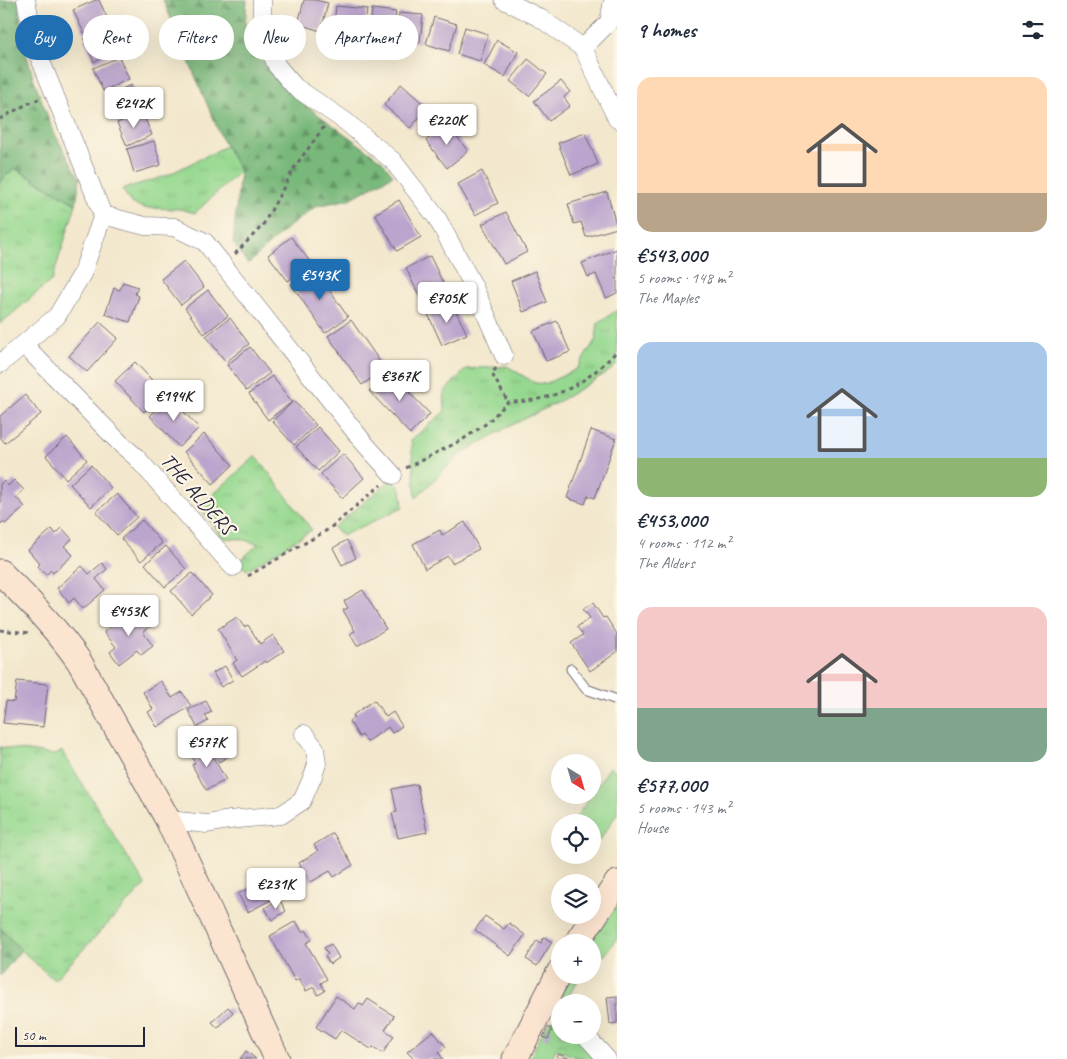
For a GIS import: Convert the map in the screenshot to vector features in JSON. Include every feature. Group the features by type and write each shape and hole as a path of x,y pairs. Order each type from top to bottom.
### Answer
{"street":[{"path":"0,364 57,316 82,274 103,215 35,46 26,0"},
{"path":"262,0 262,32 277,66 295,87 339,117 393,162 438,218 474,287 504,356"},
{"path":"504,0 540,18 583,48 617,119"},
{"path":"583,48 609,22 614,4 613,0"},
{"path":"103,215 145,226 174,228 205,242 364,443 394,475"},
{"name":"THE ALDERS","path":"24,345 115,439 136,457 233,567"},
{"path":"0,572 64,640 79,661 168,820 277,1059"},
{"path":"168,820 207,824 280,815 302,801 314,776 317,764 315,748 304,734"},
{"path":"582,934 617,883"},
{"path":"515,1059 551,1007"},
{"path":"593,1044 607,1059"}],"lane":[{"path":"571,669 586,689 617,700"}],"path":[{"path":"0,119 27,104 54,93"},
{"path":"222,263 236,253 263,225 296,165 321,130 339,117"},
{"path":"233,567 244,578 329,529 394,475 462,440 486,423 508,402 530,402 552,396 579,384 601,368 617,351"},
{"path":"504,356 492,374 508,402"}],"green space":[{"path":"0,0 19,0 20,15 15,15 15,60 28,60 53,131 80,179 76,204 15,168 0,182"},
{"path":"163,0 247,0 246,15 244,15 244,60 264,60 294,97 382,161 393,175 350,199 316,206 286,229 248,264 233,243 240,171 221,137 188,60 234,60 234,15 169,15"},
{"path":"226,146 240,171 195,213 180,209 144,208 131,203 122,189 166,176"},
{"path":"14,168 76,204 52,280 0,324 0,182"},
{"path":"617,310 617,364 611,370 558,402 506,428 459,455 416,498 411,440 445,411 444,392 466,369 507,366 535,383 545,384 577,369 596,339 598,323"},
{"path":"256,456 312,530 247,570 238,563 258,544 241,539 223,538 199,507"},
{"path":"392,479 401,489 403,507 342,536 333,528"},
{"path":"0,747 55,755 62,751 145,885 54,980 21,950 0,927"},
{"path":"610,767 617,772 617,814 601,838 601,814 578,814 585,804 601,804 601,780"},
{"path":"617,898 617,939 604,956 601,953 601,934 595,934"},
{"path":"0,927 21,950 0,976"},
{"path":"564,984 576,984 570,994 560,994"},
{"path":"551,1021 551,1044 585,1044 600,1059 585,1059 582,1056 580,1059 556,1049 551,1059 530,1059"}],"building":[{"path":"99,0 106,15 83,15 83,31 73,10"},
{"path":"304,0 328,3 325,15 316,15 316,29 306,26 306,15 300,15"},
{"path":"336,6 367,9 366,15 335,15"},
{"path":"372,9 396,12 396,15 371,15"},
{"path":"399,13 423,15 420,43 418,43 418,15 399,15"},
{"path":"434,17 457,24 449,51 426,44"},
{"path":"465,27 488,34 480,61 457,54"},
{"path":"497,40 518,52 505,77 484,65"},
{"path":"528,59 547,74 529,96 510,81"},
{"path":"112,60 120,60 129,79 103,91 93,68"},
{"path":"561,81 570,92 564,97 570,106 549,121 534,101"},
{"path":"401,84 428,108 410,128 384,105"},
{"path":"131,85 141,107 116,119 106,96"},
{"path":"142,112 152,135 127,146 117,123"},
{"path":"446,123 468,151 447,168 426,141"},
{"path":"585,133 598,164 571,175 558,143"},
{"path":"154,141 161,165 134,173 127,149"},
{"path":"482,171 498,203 475,215 458,184"},
{"path":"607,192 617,228 586,237 581,222 574,224 568,204"},
{"path":"399,200 421,237 397,251 375,214"},
{"path":"506,212 527,252 504,264 482,224"},
{"path":"291,237 311,263 288,281 268,255"},
{"path":"617,249 617,293 606,298 596,274 588,277 582,263"},
{"path":"430,256 445,287 420,298 406,268"},
{"path":"184,261 204,287 181,305 161,279"},
{"path":"314,268 348,317 325,333 291,284"},
{"path":"535,271 547,302 523,312 511,281"},
{"path":"123,282 138,287 135,294 139,296 130,322 105,314 114,288 120,290"},
{"path":"208,290 228,316 204,334 185,308"},
{"path":"452,303 467,334 442,345 428,314"},
{"path":"230,318 249,344 226,362 206,336"},
{"path":"351,320 385,369 362,385 328,336"},
{"path":"557,321 570,352 546,361 533,331"},
{"path":"100,322 118,338 87,372 69,356"},
{"path":"250,347 270,373 246,391 227,365"},
{"path":"135,362 164,393 144,412 115,381"},
{"path":"389,371 430,414 410,434 369,391"},
{"path":"272,376 292,402 268,420 249,394"},
{"path":"25,395 41,414 5,443 0,437 0,416"},
{"path":"170,397 199,428 179,447 150,416"},
{"path":"294,401 316,425 294,445 272,421"},
{"path":"318,427 339,451 318,471 296,447"},
{"path":"591,430 616,439 595,498 588,496 585,504 567,498"},
{"path":"204,434 233,465 213,484 184,452"},
{"path":"67,437 87,460 66,479 46,456"},
{"path":"343,454 364,478 342,498 321,474"},
{"path":"91,465 111,488 91,507 70,484"},
{"path":"14,480 24,490 16,497 25,507 5,524 3,522 0,524 0,484 4,481 8,486"},
{"path":"117,494 137,517 117,535 96,512"},
{"path":"142,520 162,543 141,561 121,539"},
{"path":"465,522 479,549 452,563 448,556 425,569 413,544 440,530 442,535"},
{"path":"62,528 72,539 64,546 73,555 53,573 51,570 46,575 38,566 40,564 28,550 52,529 56,534"},
{"path":"347,540 356,558 342,565 333,548"},
{"path":"166,546 186,569 165,587 145,564"},
{"path":"102,563 107,569 96,579 105,590 83,609 74,598 69,603 57,588 82,566 89,574"},
{"path":"192,573 212,595 191,614 171,591"},
{"path":"363,590 386,629 357,646 350,634 355,631 343,610 348,608 344,601"},
{"path":"593,603 603,618 606,617 617,634 617,652 590,671 571,643 583,635 577,627 590,618 583,609"},
{"path":"128,613 134,620 142,614 151,626 143,632 153,646 141,655 137,650 119,664 110,652 116,647 104,632"},
{"path":"237,617 244,627 248,625 260,644 273,635 284,651 242,676 233,663 237,660 218,629"},
{"path":"225,666 233,680 221,687 213,673"},
{"path":"17,681 48,684 43,727 3,723 6,701 14,702"},
{"path":"161,681 172,698 182,692 191,706 157,727 148,712 153,709 143,692"},
{"path":"374,700 386,717 393,712 402,726 392,733 388,727 367,742 362,735 359,737 349,721 354,717 353,715"},
{"path":"206,701 212,712 205,715 208,721 197,727 188,710"},
{"path":"220,736 232,754 219,762 208,743"},
{"path":"206,744 226,780 206,790 192,765 195,763 190,753"},
{"path":"417,784 427,832 398,838 392,813 397,812 392,789"},
{"path":"333,833 353,865 334,877 330,871 311,882 299,863 318,851 314,845"},
{"path":"271,870 284,893 248,912 238,894 256,884 254,880"},
{"path":"279,899 286,911 272,920 265,908"},
{"path":"485,916 504,929 509,923 525,935 510,956 475,930"},
{"path":"296,921 302,932 306,930 312,940 306,943 327,979 321,983 325,991 318,995 314,987 306,991 299,979 295,981 270,936"},
{"path":"544,937 551,941 537,966 526,959 537,940 541,943"},
{"path":"331,944 339,958 330,964 325,956 328,954 324,948"},
{"path":"336,996 355,1009 359,1003 363,1006 368,999 394,1016 385,1030 394,1036 383,1053 373,1047 371,1049 341,1030 335,1039 316,1027"},
{"path":"617,996 617,1023 610,1024 607,997"},
{"path":"228,1007 233,1012 218,1028 212,1022"},
{"path":"548,1027 551,1032 548,1039 543,1037"},
{"path":"433,1031 446,1047 439,1053 443,1059 414,1059 407,1052"},
{"path":"246,1051 256,1059 240,1059"},
{"path":"559,1054 570,1059 556,1059"}]}
